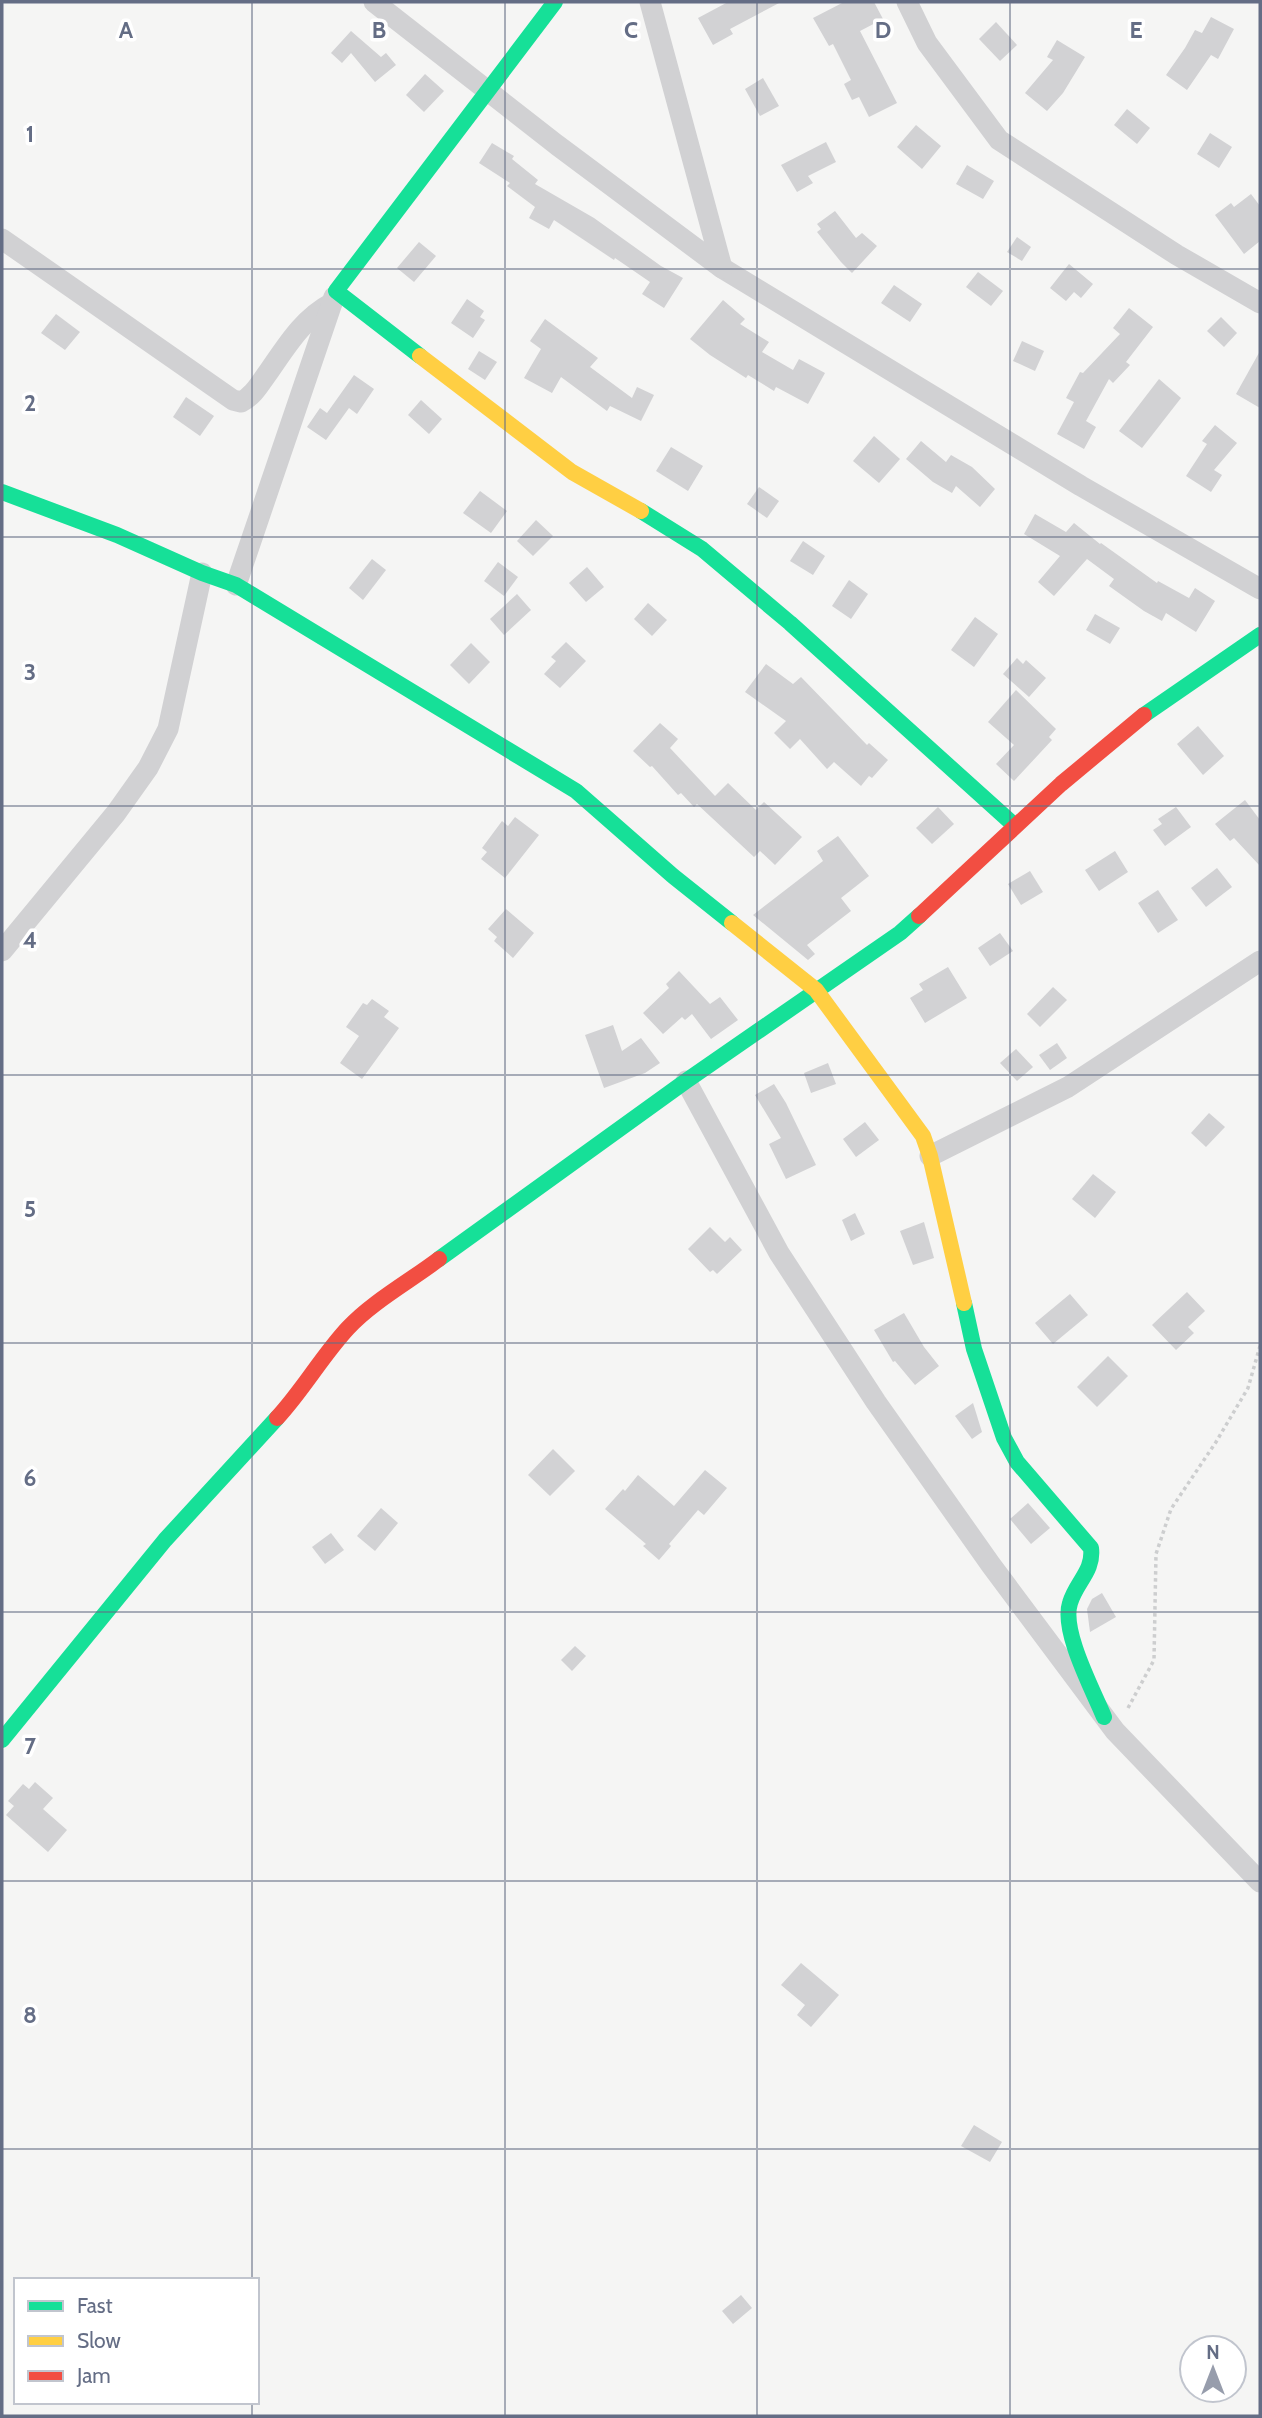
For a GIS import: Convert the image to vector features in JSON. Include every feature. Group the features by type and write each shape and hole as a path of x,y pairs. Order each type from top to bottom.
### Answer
{"street":[{"path":"374,2 722,268 1081,486 1260,589"},
{"path":"2,239 233,400 241,402 254,392 303,324 334,297 555,2"},
{"path":"650,2 722,268"},
{"path":"906,2 927,43 999,140 1177,255 1260,303"},
{"path":"236,585 334,297"},
{"path":"334,297 572,471 702,549 790,622 1014,825"},
{"path":"2,492 117,535 236,585 513,751 576,791 673,876 816,990 917,1126 930,1156 974,1349 1009,1450 1086,1541 1094,1557 1070,1601 1068,1612 1085,1670 1110,1724"},
{"path":"2,951 116,813 148,768 168,729 202,572"},
{"path":"2,1740 165,1540 296,1397 339,1335 357,1319 686,1081 900,933 930,908 1014,825 1124,729 1260,635"},
{"path":"930,1156 1068,1087 1260,961"},
{"path":"686,1081 761,1222 839,1347 991,1565 1110,1724 1260,1882"}],"path":[{"path":"1110,1724 1154,1660 1156,1553 1171,1508 1216,1442 1248,1388 1260,1346"}],"building":[{"path":"728,2 781,2 730,29 733,34 713,45 698,18"},
{"path":"844,2 874,2 883,19 860,31 897,103 869,117 859,97 852,100 844,84 851,80 833,44 829,46 813,18"},
{"path":"1211,17 1234,29 1218,59 1211,55 1187,90 1166,75 1195,30 1202,33"},
{"path":"996,22 1017,45 1000,61 979,39"},
{"path":"351,31 381,57 386,53 396,65 375,82 351,53 342,63 331,53"},
{"path":"1057,40 1085,57 1063,93 1047,111 1025,93 1053,60 1047,57"},
{"path":"425,74 444,91 424,112 406,95"},
{"path":"763,78 779,106 760,116 745,89"},
{"path":"1127,109 1150,128 1137,144 1114,125"},
{"path":"916,125 941,146 922,169 897,147"},
{"path":"1210,133 1232,147 1219,168 1197,154"},
{"path":"826,142 836,162 808,176 813,183 797,192 781,165"},
{"path":"492,143 514,156 512,159 538,180 535,184 594,218 661,266 683,278 664,308 642,294 650,282 615,258 614,260 554,220 549,229 529,218 535,207 507,186 510,183 479,163"},
{"path":"967,165 994,181 983,199 956,184"},
{"path":"1251,194 1260,206 1260,241 1244,254 1215,215 1231,203 1234,207"},
{"path":"835,211 856,238 862,233 877,246 852,273 817,232 821,229 817,224"},
{"path":"1017,237 1031,247 1022,261 1007,252"},
{"path":"419,242 436,256 414,282 397,268"},
{"path":"1069,264 1093,284 1081,298 1074,292 1066,301 1050,288"},
{"path":"978,272 1003,291 991,306 966,287"},
{"path":"894,285 922,304 910,322 881,303"},
{"path":"467,299 484,311 480,317 485,320 473,338 451,323"},
{"path":"723,300 745,319 740,324 769,342 762,352 793,370 799,359 825,373 808,404 776,387 774,391 748,375 746,378 690,339"},
{"path":"1129,308 1153,327 1126,362 1130,365 1113,383 1109,379 1086,421 1096,427 1084,449 1057,434 1074,402 1066,398 1080,372 1083,373 1120,334 1113,328"},
{"path":"56,314 80,332 65,350 41,333"},
{"path":"1221,317 1237,333 1224,347 1207,331"},
{"path":"545,319 598,358 590,367 632,398 637,387 654,395 641,421 610,406 607,411 561,377 552,393 524,378 541,349 530,341"},
{"path":"1022,341 1044,351 1035,371 1013,361"},
{"path":"479,351 497,362 485,380 468,369"},
{"path":"1260,351 1260,408 1236,394"},
{"path":"354,375 374,389 357,414 349,408 326,440 307,427 320,408 327,413"},
{"path":"1159,379 1181,398 1142,448 1119,431"},
{"path":"186,397 214,416 200,436 173,417"},
{"path":"421,400 442,419 429,434 408,415"},
{"path":"1215,425 1237,443 1214,470 1222,475 1211,492 1186,476 1207,444 1202,441"},
{"path":"874,436 900,459 879,483 853,461"},
{"path":"921,441 946,462 951,455 972,467 995,489 980,507 956,486 952,493 933,482 906,459"},
{"path":"671,447 703,466 688,491 656,471"},
{"path":"759,487 779,501 767,518 747,504"},
{"path":"480,491 507,511 491,533 463,513"},
{"path":"1035,514 1066,532 1074,523 1157,583 1158,581 1189,598 1195,588 1215,601 1196,632 1166,613 1162,621 1109,586 1114,579 1087,559 1054,596 1038,582 1060,556 1024,534"},
{"path":"536,520 553,536 533,556 517,541"},
{"path":"803,541 825,556 813,575 790,561"},
{"path":"372,559 386,570 363,600 349,588"},
{"path":"498,562 518,577 504,596 484,581"},
{"path":"587,567 604,587 586,602 569,583"},
{"path":"849,580 868,594 851,619 832,606"},
{"path":"517,594 531,610 504,635 490,619"},
{"path":"648,603 667,620 652,636 634,619"},
{"path":"1095,614 1120,628 1110,644 1086,630"},
{"path":"975,617 998,634 974,667 951,650"},
{"path":"566,642 586,661 560,688 544,674 556,661 551,657"},
{"path":"471,643 490,662 469,684 450,665"},
{"path":"1017,658 1023,664 1026,660 1046,678 1029,697 1003,674"},
{"path":"766,664 793,684 801,677 867,745 869,743 888,760 872,778 869,776 861,786 834,762 827,769 800,739 790,749 774,733 786,721 745,692"},
{"path":"1016,690 1056,729 1049,737 1052,740 1014,781 996,764 1014,745 988,722"},
{"path":"660,723 678,739 670,748 715,796 728,783 756,810 764,802 802,837 775,865 760,851 754,857 697,804 694,807 681,793 678,795 652,766 633,751"},
{"path":"1198,726 1224,756 1203,775 1177,744"},
{"path":"1245,800 1260,820 1260,866 1234,838 1230,841 1215,824"},
{"path":"938,807 954,824 932,844 916,828"},
{"path":"1176,807 1191,827 1165,846 1153,830 1162,824 1158,819"},
{"path":"515,817 539,835 505,878 481,859 487,852 482,848 502,821 508,826"},
{"path":"838,836 869,876 841,898 851,911 807,945 815,954 808,960 753,915 823,861 817,851"},
{"path":"1115,851 1128,872 1099,891 1085,870"},
{"path":"1217,868 1232,887 1206,907 1191,888"},
{"path":"1030,871 1043,892 1021,905 1008,884"},
{"path":"1158,890 1178,920 1158,933 1138,903"},
{"path":"506,909 534,933 513,958 494,941 497,937 488,929"},
{"path":"1000,933 1013,951 990,966 978,948"},
{"path":"948,967 967,998 925,1023 910,998 923,990 919,984"},
{"path":"679,971 710,1004 720,997 738,1020 711,1039 692,1014 685,1020 682,1017 663,1034 643,1013 669,988 666,984"},
{"path":"1053,987 1067,1000 1040,1027 1027,1014"},
{"path":"372,999 389,1011 384,1017 399,1028 362,1079 340,1063 359,1036 346,1027 363,1003 367,1005"},
{"path":"613,1025 622,1051 641,1038 660,1063 645,1073 604,1088 585,1035"},
{"path":"1057,1043 1067,1058 1050,1070 1039,1055"},
{"path":"1016,1049 1033,1067 1017,1081 1000,1063"},
{"path":"828,1063 836,1084 811,1093 804,1073"},
{"path":"774,1084 816,1165 786,1179 769,1144 781,1138 755,1095"},
{"path":"1209,1113 1225,1127 1206,1147 1191,1133"},
{"path":"865,1122 879,1140 856,1157 843,1139"},
{"path":"1093,1174 1116,1192 1095,1218 1072,1199"},
{"path":"855,1213 865,1234 851,1241 842,1220"},
{"path":"924,1222 934,1258 913,1265 900,1231"},
{"path":"710,1227 725,1242 730,1237 742,1250 717,1274 713,1270 710,1272 688,1249"},
{"path":"1187,1292 1205,1311 1188,1327 1194,1333 1176,1350 1152,1325"},
{"path":"1070,1294 1088,1315 1053,1344 1035,1323"},
{"path":"904,1313 939,1366 915,1385 895,1361 893,1362 874,1330"},
{"path":"1108,1356 1128,1376 1097,1407 1077,1387"},
{"path":"973,1403 982,1432 972,1439 955,1416"},
{"path":"553,1449 575,1471 550,1496 528,1475"},
{"path":"705,1470 727,1488 704,1515 698,1510 659,1560 643,1546 646,1544 605,1509 638,1475 674,1506"},
{"path":"1028,1503 1050,1528 1031,1544 1010,1519"},
{"path":"381,1508 398,1523 375,1551 357,1536"},
{"path":"331,1533 344,1550 325,1564 312,1547"},
{"path":"1102,1593 1116,1617 1090,1632 1087,1609 1092,1599"},
{"path":"575,1646 586,1656 572,1671 561,1660"},
{"path":"35,1782 53,1798 43,1809 67,1830 48,1852 6,1815 14,1806 8,1801 23,1784 29,1789"},
{"path":"801,1963 839,1995 811,2027 797,2015 805,2005 781,1985"},
{"path":"974,2125 1002,2142 990,2162 961,2146"},
{"path":"741,2295 752,2308 733,2324 722,2311"}],"traffic: fast":[{"path":"420,356 336,291 555,2"},
{"path":"2,492 117,535 202,573 236,585 576,791 673,876 732,923"},
{"path":"641,511 702,549 790,623 1014,825"},
{"path":"1144,715 1260,635"},
{"path":"439,1259 686,1081 900,933 919,916"},
{"path":"964,1303 974,1349 1004,1438 1017,1462 1091,1548 1090,1563 1070,1603 1068,1615 1074,1644 1104,1717"},
{"path":"2,1740 165,1540 277,1418"}],"traffic: slow":[{"path":"420,356 572,472 641,511"},
{"path":"732,923 816,990 923,1136 964,1303"}],"traffic: jam":[{"path":"919,916 1061,784 1144,715"},
{"path":"277,1418 358,1318 439,1259"}]}
